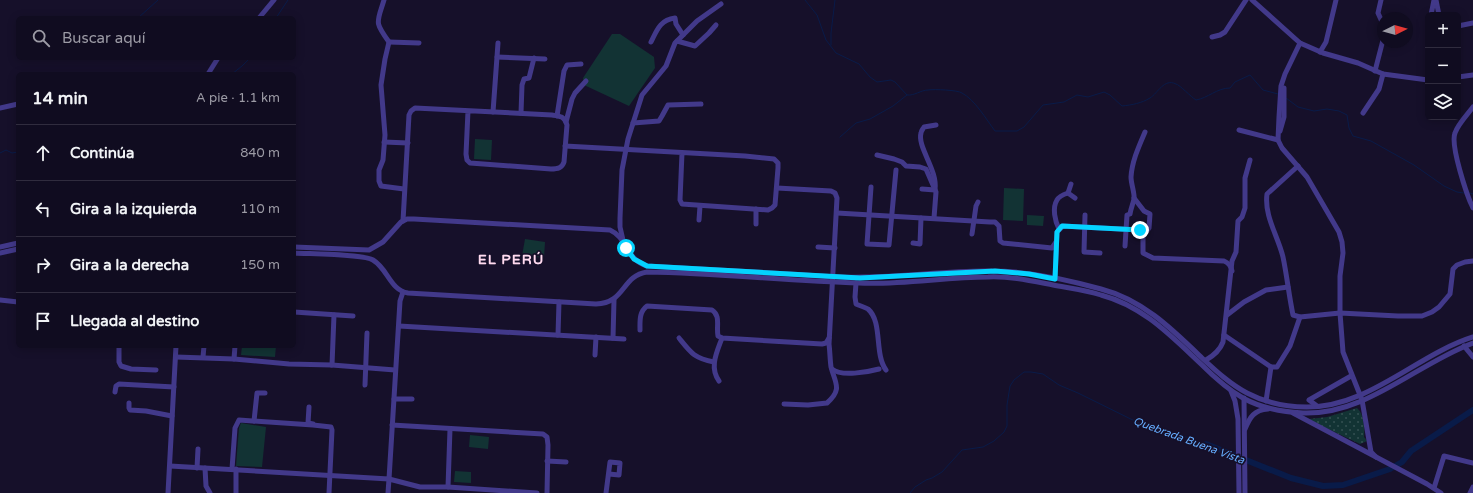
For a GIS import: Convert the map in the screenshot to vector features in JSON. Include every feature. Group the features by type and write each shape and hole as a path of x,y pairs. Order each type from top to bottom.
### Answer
{"street":[{"path":"261,16 274,0"},
{"path":"384,0 378,21 378,27 389,42"},
{"path":"1212,38 1225,32 1246,0"},
{"path":"1252,0 1300,43 1320,52 1358,63 1383,74 1425,80"},
{"path":"1320,52 1326,42 1336,0"},
{"path":"1378,12 1381,0"},
{"path":"1432,12 1435,0"},
{"path":"1435,0 1438,12"},
{"path":"625,245 620,227 622,170 633,123 642,95 666,66 675,43 697,21 721,4"},
{"path":"651,42 660,25 668,19 674,18 683,35"},
{"path":"1461,25 1473,23"},
{"path":"677,41 695,46 709,34 716,25"},
{"path":"389,42 419,43"},
{"path":"389,42 384,59 381,85 385,123 383,160 379,170 379,181 381,186 404,189"},
{"path":"493,112 498,43"},
{"path":"1300,43 1285,74 1278,140 1282,148 1307,177 1339,232 1343,253 1340,276 1340,313 1343,352 1351,376 1362,400 1369,445 1371,452 1376,457"},
{"path":"1375,71 1381,48"},
{"path":"497,57 545,59"},
{"path":"521,114 522,85 524,79 529,78 534,58"},
{"path":"209,72 217,60"},
{"path":"557,116 564,71 567,65 581,64"},
{"path":"1363,113 1379,89 1383,74"},
{"path":"1461,77 1473,75"},
{"path":"468,111 466,154 467,160 470,163 558,169 564,162 566,122 572,99 575,93 586,81"},
{"path":"0,108 16,104"},
{"path":"633,123 658,121 668,105 701,104"},
{"path":"1473,107 1455,132 1454,138 1455,149 1465,186 1473,208"},
{"path":"403,221 410,115 411,111 415,108 562,116 566,122"},
{"path":"934,218 936,182 923,146 921,133 924,127 936,125"},
{"path":"1239,130 1278,140"},
{"path":"1143,236 1149,228 1150,214 1144,211 1134,198 1131,186 1131,175 1134,159 1145,132"},
{"path":"384,142 408,144"},
{"path":"565,146 745,156 774,159 778,163 775,206 772,208 756,209 682,204 680,200 682,153"},
{"path":"877,155 902,162 906,166 926,169 935,190"},
{"path":"1206,360 1213,356 1222,347 1227,315 1232,262 1236,252 1238,221 1242,217 1245,208 1245,178 1250,160"},
{"path":"1298,166 1267,194 1266,200 1267,209 1283,257 1293,315 1300,317 1340,313 1422,316 1439,307 1450,294 1453,282 1453,269 1457,265 1473,261"},
{"path":"871,186 867,244 889,245 896,170"},
{"path":"1055,279 1054,250 1059,229 1055,222 1055,205 1057,199 1068,192 1071,184"},
{"path":"777,188 832,191 835,193 837,198 829,344 831,368 837,383 837,388 835,394 827,402 784,404"},
{"path":"922,189 935,190"},
{"path":"1068,192 1074,198"},
{"path":"1125,246 1127,215 1130,214 1134,198"},
{"path":"972,234 973,221 978,202"},
{"path":"699,220 700,206"},
{"path":"756,209 756,224"},
{"path":"837,213 995,222 999,226 1000,241 1003,243 1054,250"},
{"path":"1085,215 1084,252 1100,253"},
{"path":"913,243 920,244 921,218"},
{"path":"296,247 369,250 383,242 403,221 414,219 607,230 618,235 634,259 647,266 871,277 995,271 1029,274 1103,289 1132,300 1150,311 1206,360 1244,399 1271,409 1291,412 1441,493"},
{"path":"1059,229 1062,226 1140,230 1143,236 1143,254 1153,258 1224,261 1228,263 1232,271"},
{"path":"0,247 16,243"},
{"path":"818,247 835,248"},
{"path":"0,255 16,251"},
{"path":"296,253 367,257 380,266 395,286 403,292 599,304 614,300 628,281 645,272 856,283 995,277 1028,280 1101,295 1124,303 1147,316 1167,332 1210,373 1233,388 1266,401 1291,406 1317,406 1336,403 1359,395 1446,348 1473,337"},
{"path":"856,283 856,304 867,308 875,324 881,362 879,370"},
{"path":"1227,315 1244,302 1266,290 1288,287"},
{"path":"388,493 400,301 403,292"},
{"path":"0,300 16,302"},
{"path":"614,300 614,338"},
{"path":"558,335 559,302"},
{"path":"640,330 642,310 647,306 712,310 718,317 717,331 718,336 722,338 822,344 826,343 830,335"},
{"path":"296,312 353,316"},
{"path":"332,365 334,315"},
{"path":"1224,335 1271,367 1277,367 1290,346 1300,317"},
{"path":"399,326 624,339"},
{"path":"365,385 367,333"},
{"path":"595,355 596,337"},
{"path":"679,338 692,354 714,362"},
{"path":"719,381 716,376 714,362 722,338"},
{"path":"1245,429 1249,419 1257,411 1268,409 1307,413 1327,411 1362,400 1464,346 1473,343"},
{"path":"1464,346 1473,357"},
{"path":"119,348 119,362 121,366 131,369 156,370"},
{"path":"168,493 176,348"},
{"path":"203,357 204,348"},
{"path":"234,348 234,358"},
{"path":"176,357 234,358 289,364 332,365 395,370"},
{"path":"881,362 891,375"},
{"path":"1266,401 1271,367"},
{"path":"831,368 834,371 840,372 886,370"},
{"path":"1317,406 1309,400 1351,376"},
{"path":"115,392 118,384 174,387"},
{"path":"1233,388 1237,406 1239,493"},
{"path":"254,421 257,393 264,393"},
{"path":"1237,406 1244,399 1252,396"},
{"path":"394,399 412,399"},
{"path":"1244,399 1245,493"},
{"path":"129,403 130,410 146,411 172,416"},
{"path":"309,407 308,423 313,425"},
{"path":"236,493 233,441 237,422 239,420 331,427 329,493"},
{"path":"392,425 543,434 547,437 546,493"},
{"path":"448,487 450,429"},
{"path":"1356,447 1364,447 1369,445"},
{"path":"197,468 198,449"},
{"path":"1434,488 1444,456 1473,463"},
{"path":"547,461 566,462"},
{"path":"170,466 389,479 428,490 429,493"},
{"path":"205,468 206,486 210,493"},
{"path":"606,493 609,474"},
{"path":"203,492 206,486"},
{"path":"420,488 448,487 537,493"},
{"path":"1470,493 1473,487"}],"green space":[{"path":"612,34 620,34 654,57 655,68 629,106 584,85 583,78"},
{"path":"475,139 492,140 491,160 474,159"},
{"path":"1004,188 1024,189 1023,221 1003,220"},
{"path":"1027,215 1044,216 1043,226 1027,225"},
{"path":"525,239 545,242 544,258 522,256"},
{"path":"242,348 276,348 275,357 241,355"},
{"path":"1357,408 1363,417 1364,437 1367,441 1360,444 1309,419 1327,417"},
{"path":"241,423 266,427 262,467 236,466 239,428"},
{"path":"470,435 489,437 488,449 469,447"},
{"path":"455,471 471,472 471,483 454,482"}],"waterway":[{"path":"140,16 158,0"},
{"path":"277,16 288,0"},
{"path":"805,0 817,15 826,40 836,53 859,64 870,77 877,82 891,80 895,82 907,95 931,90 960,92 967,96 976,105 995,131 1017,131 1024,127 1043,105 1064,102 1077,95 1088,97 1104,92 1110,95 1122,106 1126,106 1147,100 1168,83 1178,85 1196,100 1225,88 1230,88 1235,82 1250,75 1263,90 1278,94"},
{"path":"831,45 835,0"},
{"path":"234,72 248,60"},
{"path":"840,137 856,123 870,119 893,106 907,95"},
{"path":"1286,98 1298,107 1314,111 1327,109 1339,111 1347,115 1349,128 1353,136 1371,141 1414,165 1444,186 1457,192 1464,193"},
{"path":"0,153 6,150 12,153 16,152"},
{"name":"Quebrada Buena Vista","path":"910,493 915,487 942,472 962,450 983,447 994,441 1004,432 1007,426 1007,405 1010,386 1014,380 1024,372 1043,374 1059,385 1147,427 1180,435 1206,444"},
{"name":"Quebrada Buena Vista","path":"1206,444 1291,478 1323,486 1343,485 1390,469 1402,462 1411,451 1473,410"}],"district":[{"name":"EL PERÚ","path":"511,259"}],"route":[{"path":"626,248 634,259 645,266 860,278 995,271 1029,274 1055,279 1057,232 1062,226 1140,230"}]}
